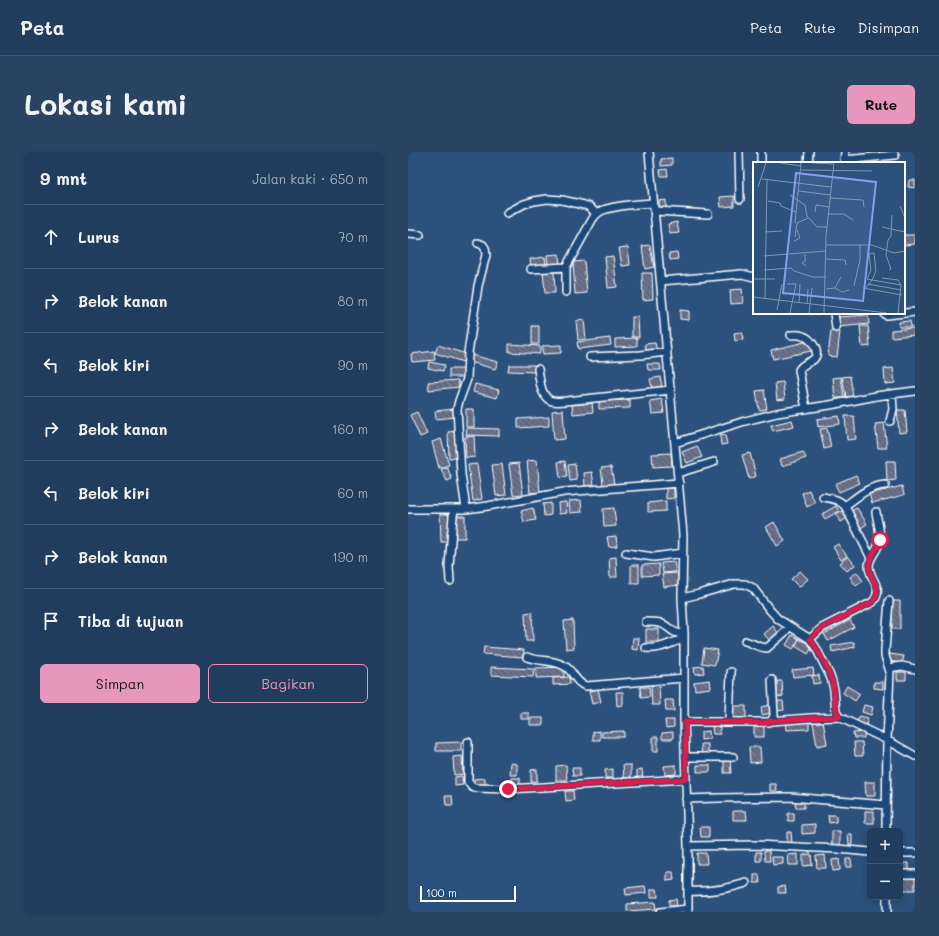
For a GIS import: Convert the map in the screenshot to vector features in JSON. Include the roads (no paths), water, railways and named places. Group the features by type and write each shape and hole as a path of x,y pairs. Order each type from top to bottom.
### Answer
{"street":[{"path":"649,152 683,535 682,598 688,846 688,910 660,912"},
{"path":"739,152 740,199"},
{"path":"760,152 762,162"},
{"path":"808,162 809,152"},
{"path":"845,152 844,162 871,155 895,155"},
{"path":"507,213 534,200 548,199 584,204 590,207 596,214"},
{"path":"566,292 566,267 596,214 609,208 653,203"},
{"path":"655,211 708,214"},
{"path":"408,234 420,235"},
{"path":"466,509 461,474 457,409 467,379 468,353 478,286 486,255 485,248 478,243"},
{"path":"531,269 566,267"},
{"path":"661,281 742,274 753,277"},
{"path":"905,313 915,312"},
{"path":"834,314 836,328"},
{"path":"884,314 896,314"},
{"path":"791,335 801,335 808,339 815,348 816,357 802,366 799,370 806,409"},
{"path":"590,357 640,355 667,352"},
{"path":"538,369 545,396 552,401 557,402 670,390"},
{"path":"675,443 745,421 777,413 915,391"},
{"path":"890,421 893,409 892,394"},
{"path":"678,473 714,462"},
{"path":"408,509 466,509 564,492 678,483"},
{"path":"845,506 874,486 885,485"},
{"path":"823,497 840,501 845,506 871,558"},
{"path":"450,581 449,566 454,510"},
{"path":"810,639 822,628 873,602 876,598 877,589 870,569 871,558 879,545 880,540 876,512"},
{"path":"626,553 654,556 683,553"},
{"path":"682,598 734,584 745,584 753,588 778,619 810,639 831,678 834,689 836,712 839,717"},
{"path":"886,828 887,740 890,672 885,656 885,650 889,601"},
{"path":"646,622 661,623 672,631 684,636"},
{"path":"745,641 763,648 767,648 789,627"},
{"path":"646,648 657,648 684,636"},
{"path":"526,657 563,665 570,670 580,684 586,686 684,678"},
{"path":"889,668 902,666 915,669"},
{"path":"729,722 731,672"},
{"path":"771,721 774,716 772,680"},
{"path":"685,722 764,723 771,721 839,717 887,740 915,756"},
{"path":"468,742 468,782 475,788 508,789 686,779"},
{"path":"685,757 733,757"},
{"path":"686,799 790,798 886,805"},
{"path":"688,846 756,844 867,852"},
{"path":"903,853 915,853"},
{"path":"903,874 915,874"},
{"path":"688,891 726,889 746,883"},
{"path":"887,900 887,912"}]}
